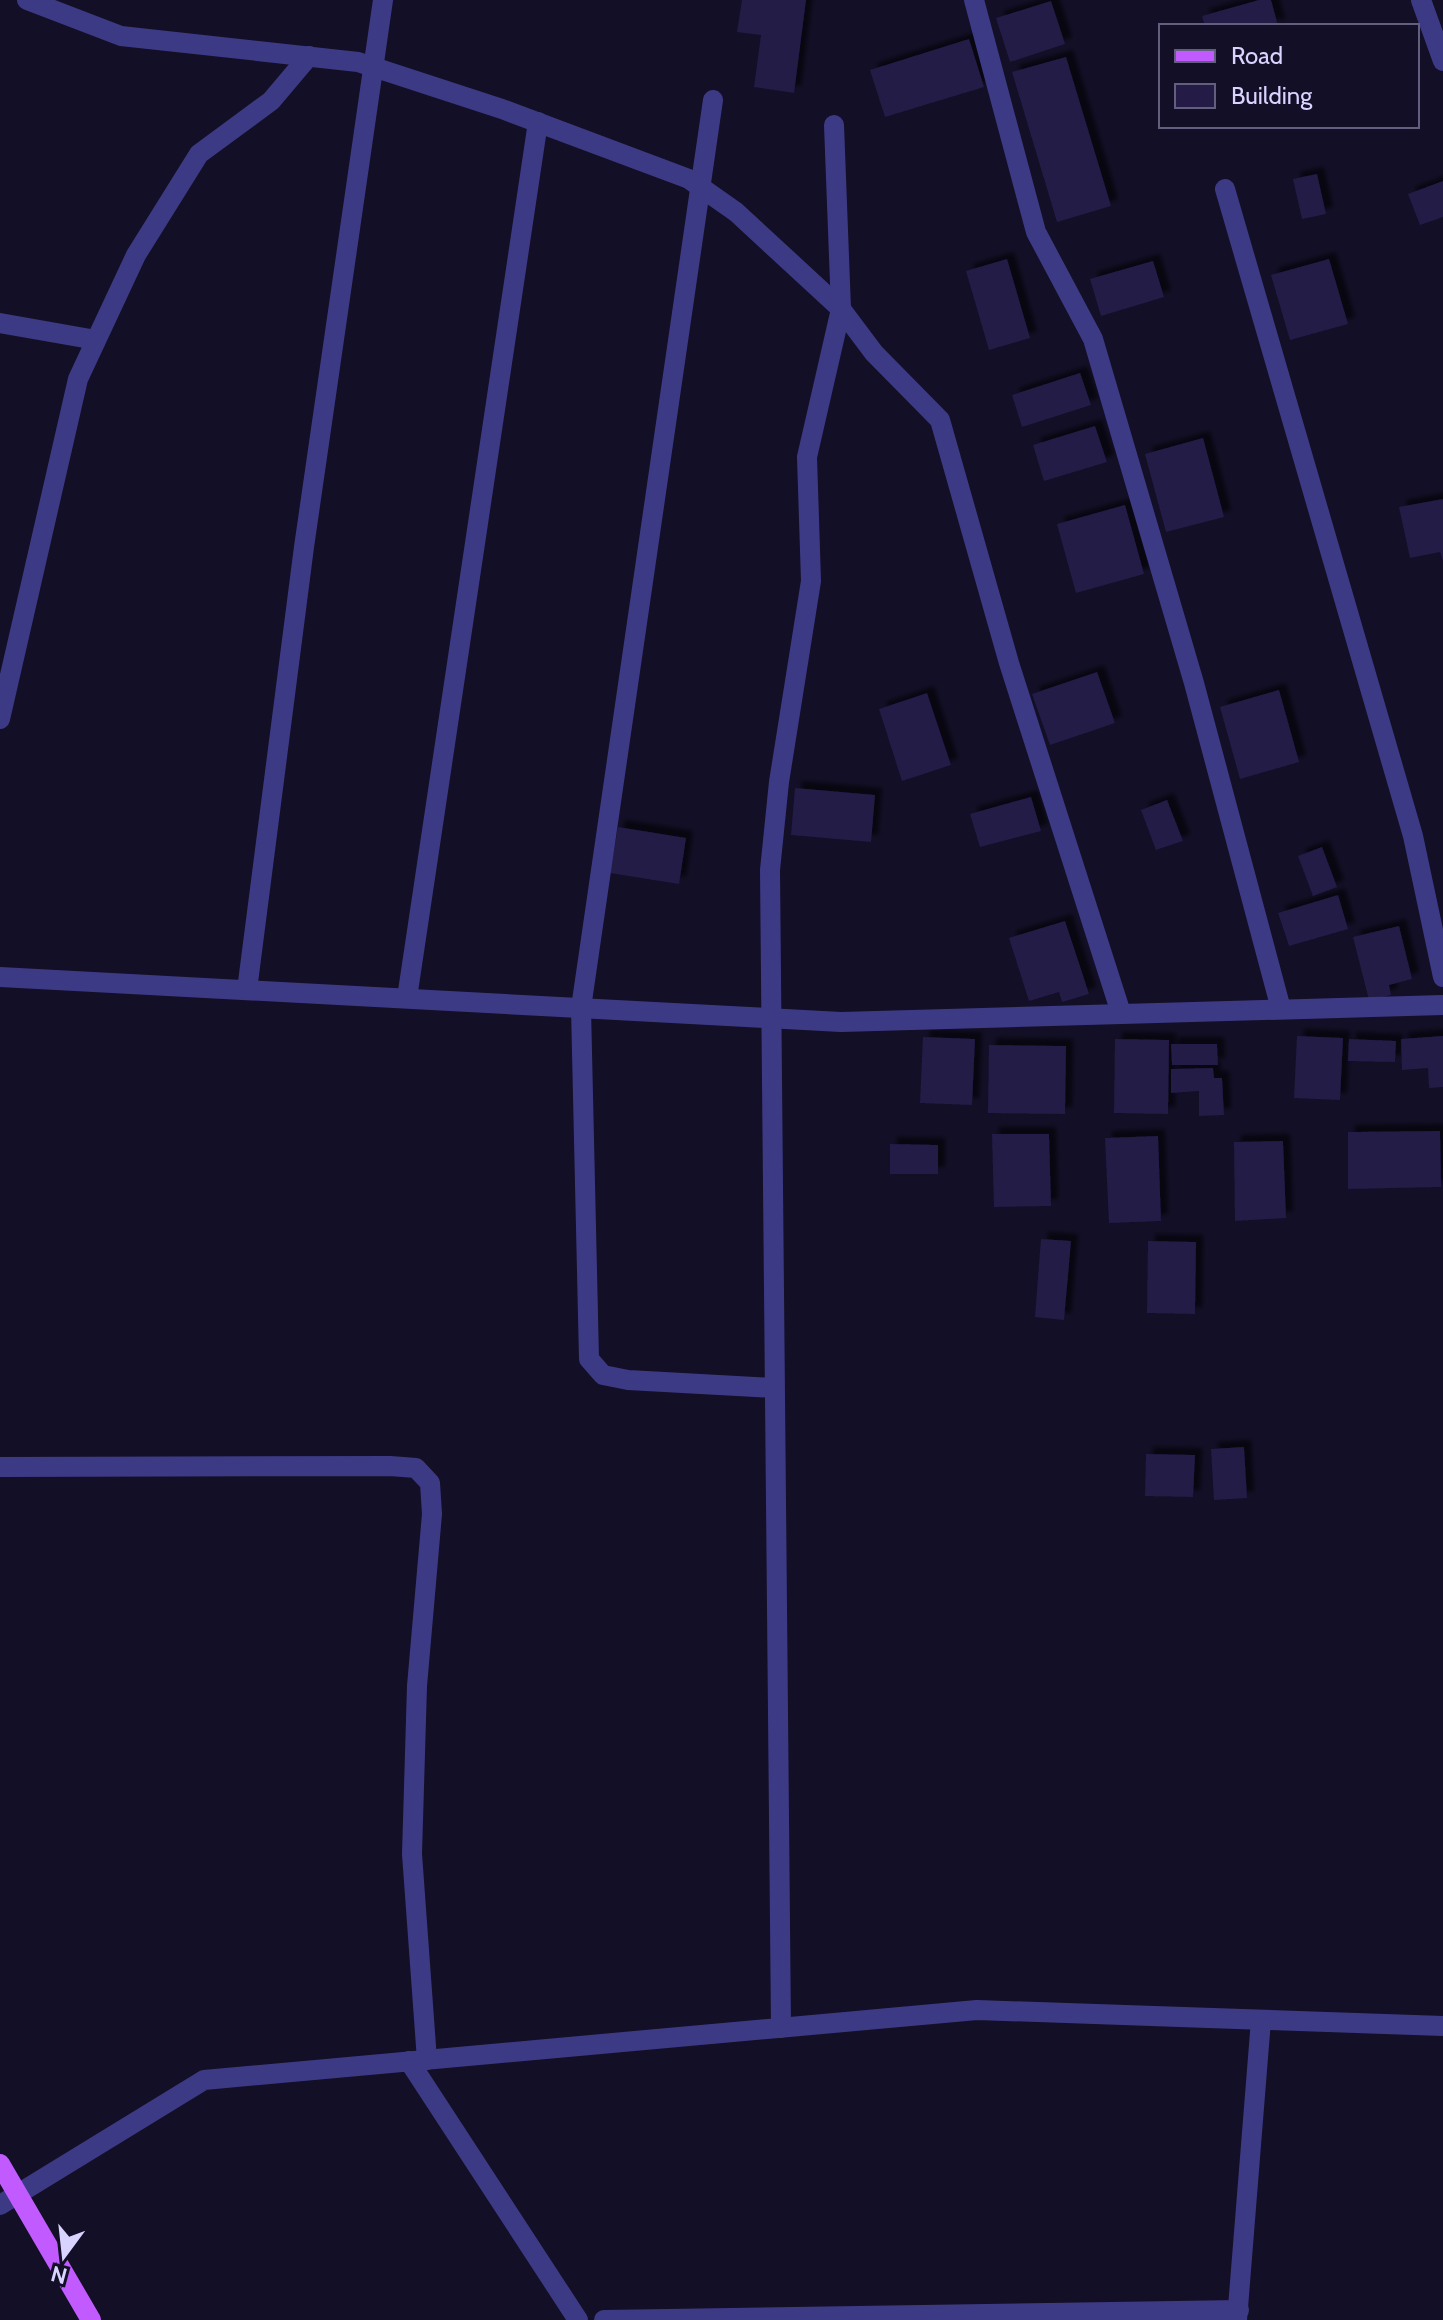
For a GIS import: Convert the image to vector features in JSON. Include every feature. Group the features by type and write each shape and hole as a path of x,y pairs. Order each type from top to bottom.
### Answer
{"main road":[{"path":"0,2164 9,2199 91,2320"}],"street":[{"path":"27,0 121,36 309,56 374,67 538,122 689,179 736,212 841,309 874,353 940,420 1009,663 1121,1013"},
{"path":"247,990 304,547 383,0"},
{"path":"974,0 1036,232 1093,339 1194,683 1281,1009"},
{"path":"1421,0 1443,61"},
{"path":"0,719 78,379 96,340 136,255 199,154 271,101 309,56"},
{"path":"713,100 581,1008 589,1359 603,1375 628,1380 774,1388"},
{"path":"407,998 538,122"},
{"path":"781,2028 769,1018 770,870 779,782 811,581 807,457 841,309 834,125"},
{"path":"1225,189 1413,836 1443,977"},
{"path":"0,323 96,340"},
{"path":"0,977 841,1022 1443,1005"},
{"path":"0,1467 390,1466 416,1468 430,1483 432,1514 417,1686 412,1854 418,2061 578,2320"},
{"path":"9,2199 204,2080 977,2010 1443,2026"},
{"path":"604,2320 1238,2315 1261,2020"}],"building":[{"path":"742,0 806,0 794,93 754,87 761,35 737,32"},
{"path":"1259,0 1271,0 1277,24 1204,24 1202,16"},
{"path":"1051,1 1065,44 1010,62 996,18"},
{"path":"969,39 984,87 885,117 870,70"},
{"path":"1066,57 1111,206 1057,222 1012,72"},
{"path":"1317,174 1326,214 1302,219 1293,179"},
{"path":"1443,181 1443,217 1420,225 1408,194"},
{"path":"1007,259 1030,338 989,350 966,271"},
{"path":"1329,259 1348,324 1290,340 1271,275"},
{"path":"1153,261 1164,297 1101,316 1090,279"},
{"path":"1080,373 1091,405 1022,427 1012,395"},
{"path":"1095,426 1107,462 1044,481 1033,445"},
{"path":"1203,438 1224,517 1166,532 1145,454"},
{"path":"1443,499 1443,561 1440,552 1410,558 1399,507"},
{"path":"1125,505 1144,574 1076,593 1057,524"},
{"path":"1097,672 1115,723 1050,745 1032,694"},
{"path":"1279,690 1299,762 1240,779 1220,707"},
{"path":"927,693 951,765 902,781 879,709"},
{"path":"795,788 875,795 871,842 791,835"},
{"path":"1031,797 1041,831 980,847 970,814"},
{"path":"1167,800 1183,841 1156,850 1141,810"},
{"path":"618,827 686,838 679,884 610,873"},
{"path":"1322,847 1337,887 1313,896 1298,856"},
{"path":"1338,895 1348,929 1289,946 1278,913"},
{"path":"1065,921 1089,994 1062,1002 1059,992 1029,1001 1009,938"},
{"path":"1399,926 1412,979 1389,985 1391,995 1369,1000 1353,937"},
{"path":"1297,1036 1343,1038 1340,1100 1294,1098"},
{"path":"1443,1036 1443,1087 1429,1088 1428,1068 1402,1070 1401,1039"},
{"path":"923,1037 975,1039 972,1105 920,1103"},
{"path":"1115,1039 1169,1040 1168,1114 1114,1113"},
{"path":"1349,1039 1396,1041 1395,1062 1348,1061"},
{"path":"1171,1044 1217,1044 1218,1065 1172,1065"},
{"path":"989,1045 1066,1046 1065,1114 988,1113"},
{"path":"1213,1068 1214,1078 1222,1078 1224,1115 1199,1116 1199,1091 1171,1093 1171,1069"},
{"path":"1440,1131 1441,1187 1348,1189 1348,1132"},
{"path":"992,1134 1049,1134 1051,1206 994,1207"},
{"path":"1158,1136 1161,1221 1109,1223 1105,1138"},
{"path":"1283,1141 1286,1218 1235,1221 1234,1142"},
{"path":"890,1144 938,1145 938,1174 890,1174"},
{"path":"1041,1239 1071,1241 1064,1320 1035,1317"},
{"path":"1148,1241 1196,1242 1195,1314 1147,1313"},
{"path":"1244,1447 1247,1498 1214,1500 1211,1449"},
{"path":"1146,1454 1195,1455 1193,1497 1145,1496"}]}
